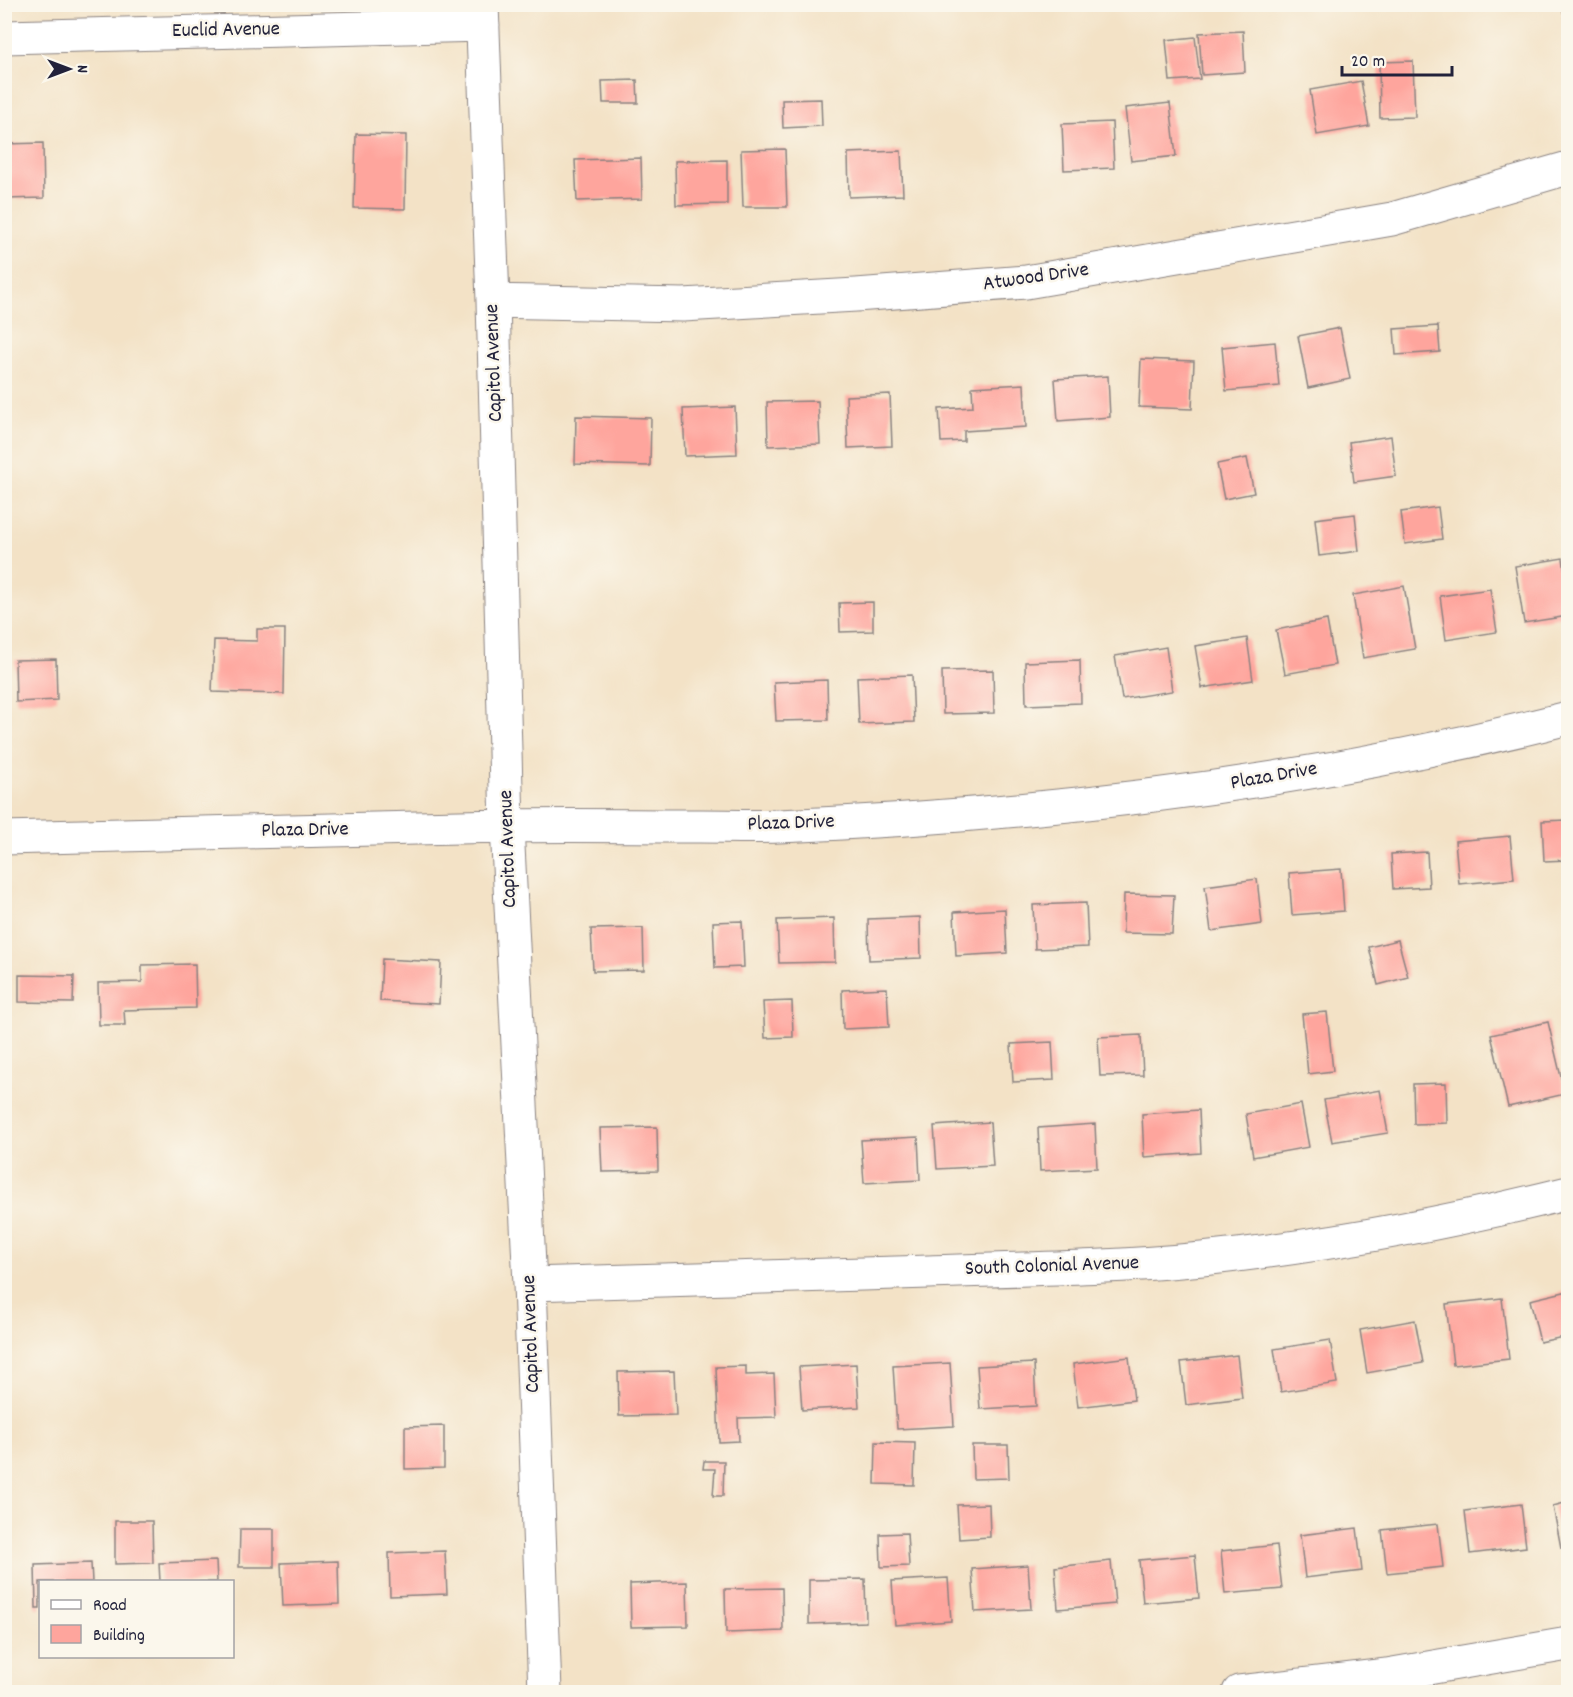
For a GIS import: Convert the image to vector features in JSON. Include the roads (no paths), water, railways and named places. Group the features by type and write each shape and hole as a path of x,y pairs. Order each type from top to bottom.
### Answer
{"street":[{"name":"Euclid Avenue","path":"4,37 483,15"},
{"name":"Capitol Avenue","path":"483,15 507,826 530,1284 545,1692"},
{"name":"Atwood Drive","path":"493,301 683,305 1026,282 1392,219 1569,168"},
{"name":"Plaza Drive","path":"4,838 507,826 774,826 929,818 1077,804 1246,783 1391,757 1569,718"},
{"name":"South Colonial Avenue","path":"530,1284 1070,1268 1200,1259 1352,1238 1569,1193"},
{"path":"1239,1692 1387,1675 1569,1644"}]}
